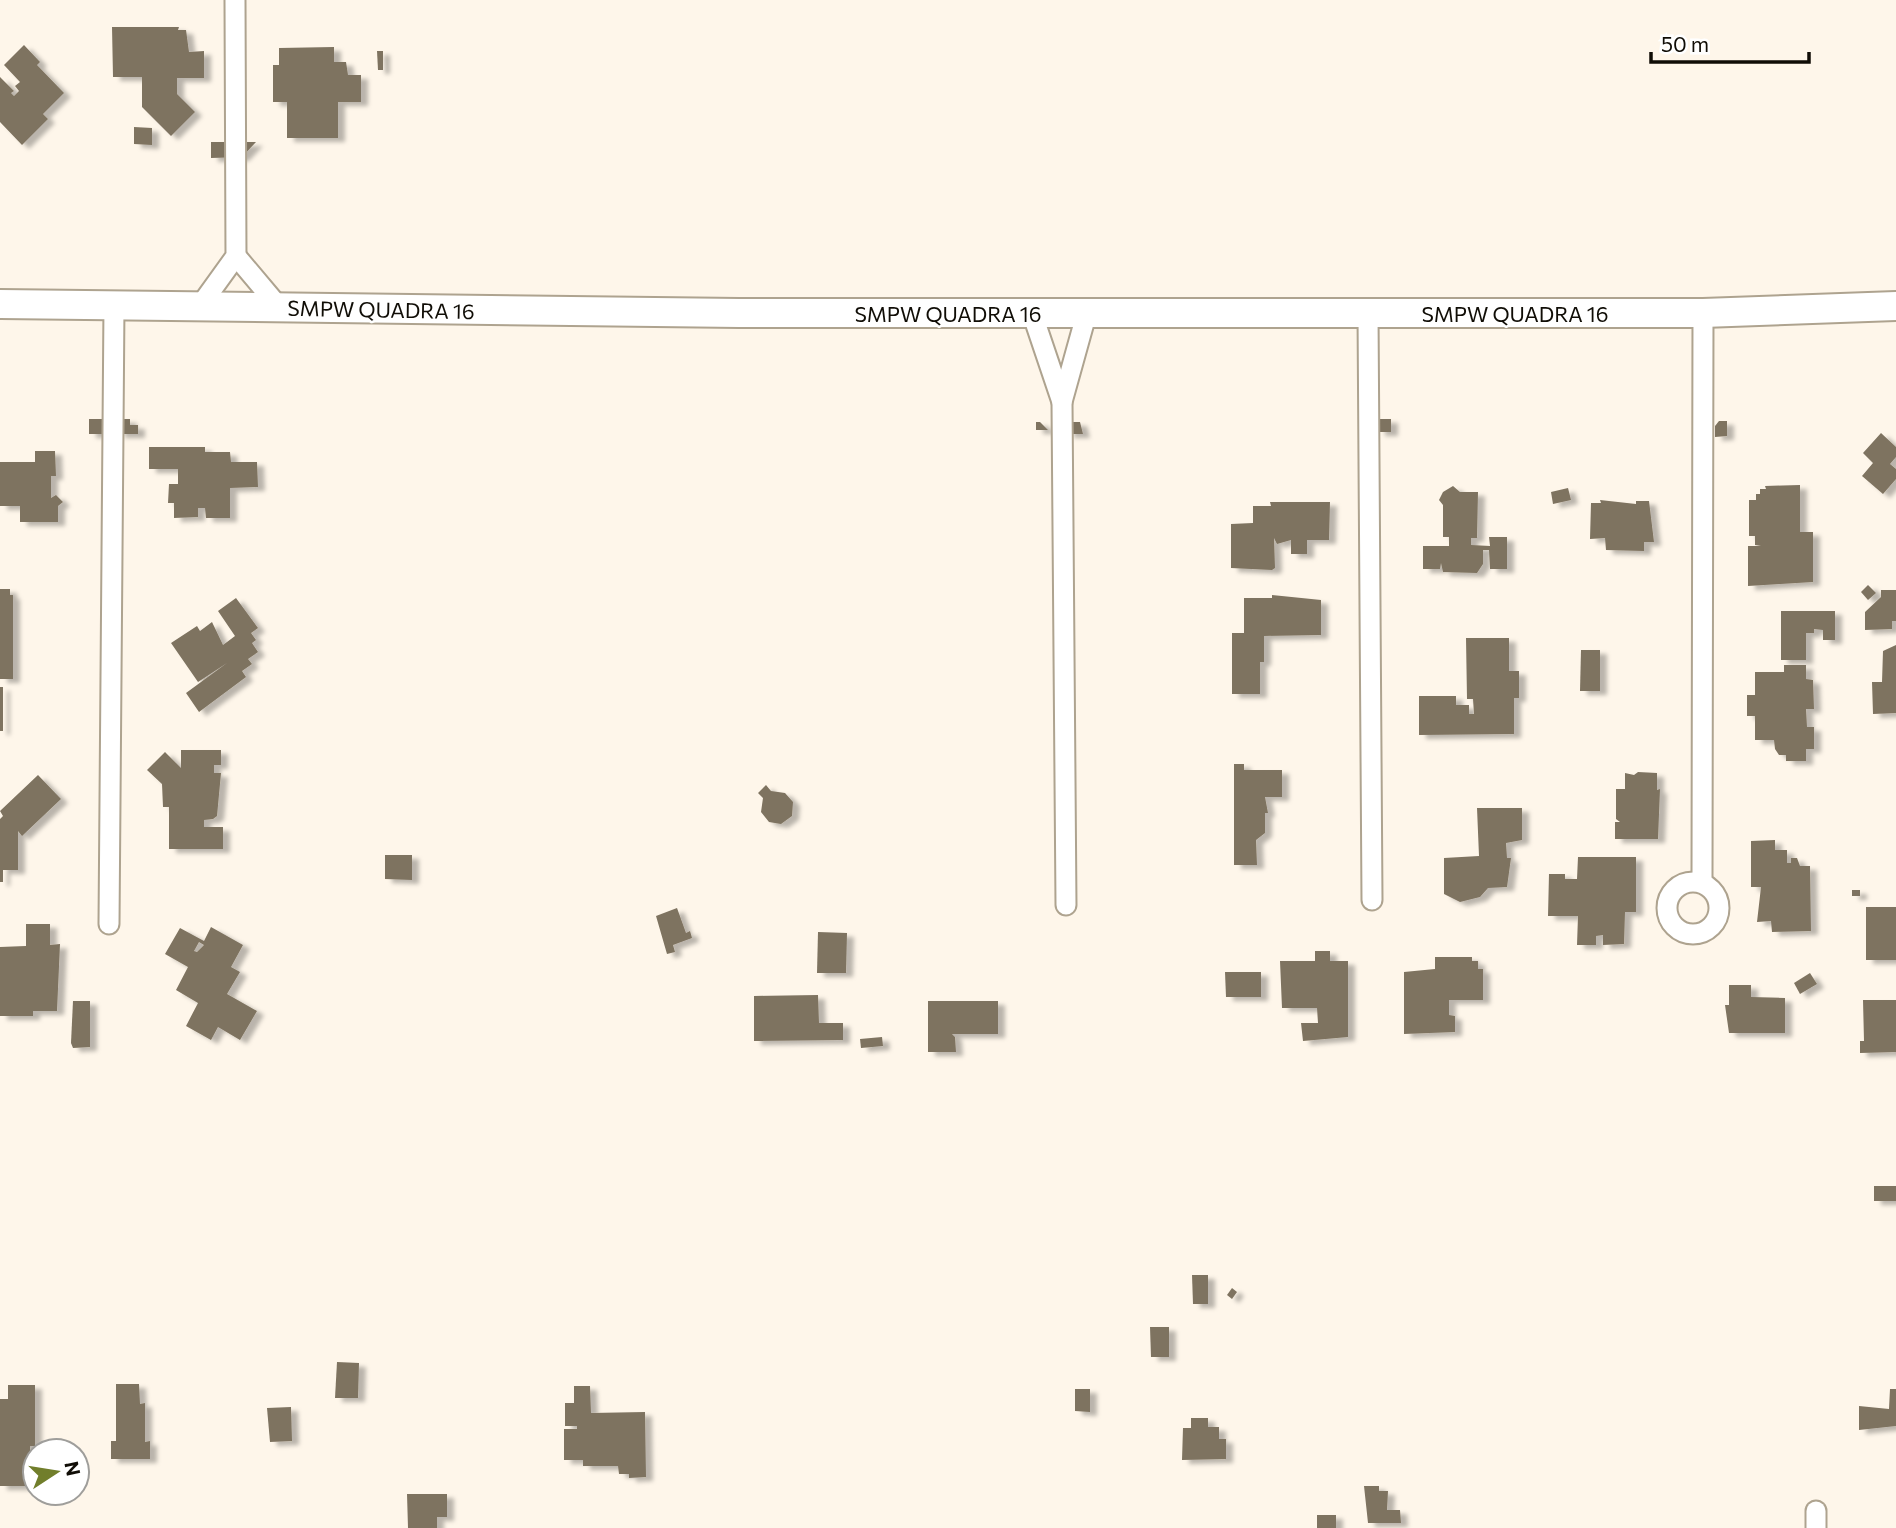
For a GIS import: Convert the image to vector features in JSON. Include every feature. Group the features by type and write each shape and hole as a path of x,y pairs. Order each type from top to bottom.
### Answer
{"street":[{"path":"200,306 236,256 235,0"},
{"path":"236,256 279,307"},
{"name":"SMPW QUADRA 16","path":"0,304 739,313 1703,313 1896,306"},
{"path":"109,924 114,305"},
{"path":"1066,905 1062,402 1087,312"},
{"path":"1032,313 1062,402"},
{"path":"1368,313 1372,900"},
{"path":"1702,882 1703,313"}],"building":[{"path":"112,27 179,27 178,30 186,30 189,52 204,51 204,78 177,78 177,94 195,112 171,136 142,107 142,77 113,77"},
{"path":"24,45 40,62 37,65 64,93 43,114 48,119 22,145 0,122 0,77 14,91 11,93 14,96 19,91 15,86 20,82 4,65"},
{"path":"334,47 334,62 346,62 348,75 361,75 361,102 338,102 338,138 287,138 287,102 273,102 273,65 279,65 279,48"},
{"path":"377,51 383,51 383,70 378,70"},
{"path":"134,127 152,128 152,145 134,144"},
{"path":"211,142 256,142 242,157 211,158"},
{"path":"89,419 102,419 107,434 89,434"},
{"path":"117,419 130,419 130,425 138,425 138,434 118,434"},
{"path":"1378,419 1391,419 1391,432 1378,432"},
{"path":"1719,421 1727,421 1727,436 1715,437 1715,426"},
{"path":"1036,422 1040,422 1048,430 1036,430"},
{"path":"1067,422 1080,422 1083,434 1067,434"},
{"path":"1881,433 1896,447 1896,457 1890,464 1896,469 1896,479 1883,494 1862,476 1873,463 1863,453"},
{"path":"149,447 205,447 205,452 230,452 231,462 257,462 258,487 230,488 230,518 206,518 205,508 198,508 198,517 174,518 174,503 168,503 169,484 178,484 178,469 149,469"},
{"path":"35,451 55,451 56,476 51,476 51,498 56,495 63,502 58,506 58,522 20,522 20,506 0,506 0,462 35,462"},
{"path":"1800,485 1800,532 1813,532 1813,582 1748,586 1748,546 1761,546 1755,545 1755,536 1749,536 1749,500 1756,500 1756,494 1760,494 1760,489 1766,489 1765,486"},
{"path":"1453,486 1460,492 1478,492 1477,538 1471,538 1471,545 1490,546 1489,537 1507,537 1507,569 1490,569 1489,550 1483,550 1483,564 1477,573 1443,572 1441,563 1440,569 1423,569 1423,546 1449,546 1449,537 1443,537 1443,505 1439,500 1443,492"},
{"path":"1568,488 1571,500 1553,504 1551,492"},
{"path":"1600,500 1636,504 1636,501 1649,501 1654,542 1644,542 1644,551 1606,550 1605,538 1590,539 1591,503 1601,503"},
{"path":"1270,502 1330,502 1329,540 1307,540 1307,554 1291,554 1291,540 1277,544 1274,538 1275,568 1231,568 1231,524 1253,523 1253,506 1271,506"},
{"path":"1868,585 1876,593 1868,600 1861,592"},
{"path":"0,589 10,589 10,595 13,595 13,679 0,679"},
{"path":"1881,590 1896,590 1896,621 1892,621 1892,629 1865,630 1865,612 1881,597"},
{"path":"1272,595 1321,600 1321,635 1264,636 1264,662 1260,662 1260,694 1232,694 1232,633 1244,633 1244,598 1272,598"},
{"path":"236,598 258,628 251,633 256,640 252,643 258,652 248,659 252,664 242,671 246,677 199,712 186,693 227,663 198,682 171,643 197,626 200,631 212,622 223,645 235,636 218,611"},
{"path":"1781,611 1835,611 1835,640 1823,640 1823,630 1814,629 1814,633 1806,633 1806,660 1781,660"},
{"path":"1466,638 1509,638 1509,671 1519,671 1519,698 1514,698 1514,734 1419,735 1419,696 1456,696 1456,705 1469,705 1469,714 1474,714 1473,699 1467,699"},
{"path":"1896,645 1896,713 1873,714 1872,682 1882,682 1883,651"},
{"path":"1581,650 1600,650 1600,691 1580,691"},
{"path":"1784,665 1806,665 1806,679 1813,680 1814,709 1806,709 1807,727 1814,727 1814,749 1806,749 1806,761 1786,761 1786,755 1779,755 1775,749 1774,740 1755,740 1755,716 1747,716 1747,695 1755,695 1755,672 1784,672"},
{"path":"0,687 3,687 3,731 0,731"},
{"path":"181,750 221,750 221,765 214,765 214,773 221,773 217,816 204,820 204,827 223,827 223,849 169,849 169,807 163,807 162,784 147,770 165,752 181,768"},
{"path":"1234,764 1244,764 1244,770 1282,770 1282,797 1265,797 1268,813 1265,813 1265,833 1256,840 1257,865 1234,865"},
{"path":"1638,772 1657,773 1657,790 1660,789 1658,839 1615,839 1615,822 1620,822 1616,819 1616,789 1625,789 1625,773 1634,775"},
{"path":"38,775 61,799 22,836 18,831 18,870 3,870 3,882 0,882 0,819 3,816 0,811"},
{"path":"766,785 771,791 785,793 793,802 792,816 781,824 769,822 761,812 763,798 758,793"},
{"path":"1477,808 1522,808 1522,840 1506,843 1507,858 1511,858 1507,887 1488,888 1480,897 1460,902 1444,894 1444,858 1479,856"},
{"path":"1775,840 1775,850 1787,850 1787,863 1791,863 1791,858 1797,858 1800,866 1810,866 1811,931 1772,932 1771,921 1757,922 1761,887 1751,887 1751,841"},
{"path":"385,855 412,855 412,880 385,879"},
{"path":"1578,857 1636,857 1636,912 1625,912 1624,944 1603,945 1603,935 1596,936 1596,945 1577,945 1578,916 1548,916 1549,874 1565,874 1565,879 1577,879"},
{"path":"1852,890 1860,890 1860,896 1852,896"},
{"path":"1866,907 1896,907 1896,960 1866,960"},
{"path":"677,908 686,933 690,931 692,938 673,945 675,952 667,954 656,916"},
{"path":"26,924 50,924 50,945 60,944 57,1011 33,1011 33,1016 0,1016 0,947 26,946"},
{"path":"211,927 243,945 231,967 240,972 227,994 257,1011 240,1040 218,1027 211,1040 186,1026 198,1003 176,990 188,967 165,954 180,928 204,941","holes":["199,942 204,945 197,952 194,951"]},
{"path":"818,932 847,933 846,973 817,973"},
{"path":"1315,951 1330,951 1330,961 1348,961 1348,1037 1303,1041 1301,1023 1318,1023 1317,1008 1282,1008 1280,961 1315,961"},
{"path":"1435,957 1472,957 1472,961 1478,961 1478,969 1483,969 1483,1000 1449,1000 1449,1015 1455,1016 1455,1032 1404,1034 1404,972 1435,969"},
{"path":"1225,972 1261,972 1261,997 1226,997"},
{"path":"1810,973 1817,984 1800,994 1794,983"},
{"path":"1729,985 1751,985 1751,997 1785,998 1785,1033 1729,1033 1725,1005 1729,1005"},
{"path":"818,995 819,1023 843,1023 843,1040 754,1041 754,996"},
{"path":"1863,1000 1896,1000 1896,1052 1860,1053 1860,1041 1864,1041"},
{"path":"73,1001 90,1001 90,1047 73,1048 71,1043"},
{"path":"928,1001 998,1001 998,1034 952,1034 955,1037 956,1052 928,1052"},
{"path":"882,1037 883,1046 861,1048 860,1039"},
{"path":"1874,1186 1896,1186 1896,1201 1874,1201"},
{"path":"1192,1275 1208,1275 1208,1304 1193,1304"},
{"path":"1232,1288 1237,1292 1232,1299 1227,1295"},
{"path":"1150,1327 1169,1327 1169,1357 1151,1357"},
{"path":"337,1362 359,1363 358,1398 335,1398"},
{"path":"116,1384 139,1384 140,1404 145,1403 145,1442 150,1441 150,1459 111,1459 111,1441 116,1441"},
{"path":"8,1385 35,1385 35,1437 21,1437 21,1486 0,1486 0,1399 8,1399"},
{"path":"574,1386 590,1386 591,1413 645,1412 646,1477 629,1478 629,1474 619,1474 618,1466 583,1466 583,1460 564,1460 564,1429 577,1429 577,1426 565,1426 565,1403 574,1403"},
{"path":"1075,1389 1090,1389 1090,1412 1075,1411"},
{"path":"1890,1389 1896,1389 1896,1426 1859,1430 1859,1406 1889,1409"},
{"path":"291,1407 292,1441 270,1442 267,1408"},
{"path":"1191,1418 1208,1418 1208,1427 1219,1427 1219,1439 1226,1439 1226,1459 1182,1460 1183,1428 1191,1428"},
{"path":"1364,1486 1379,1486 1379,1491 1388,1491 1387,1510 1400,1510 1401,1523 1368,1523"},
{"path":"407,1494 447,1494 447,1517 437,1517 437,1528 408,1528"},
{"path":"1317,1515 1336,1515 1336,1528 1317,1528"}]}
